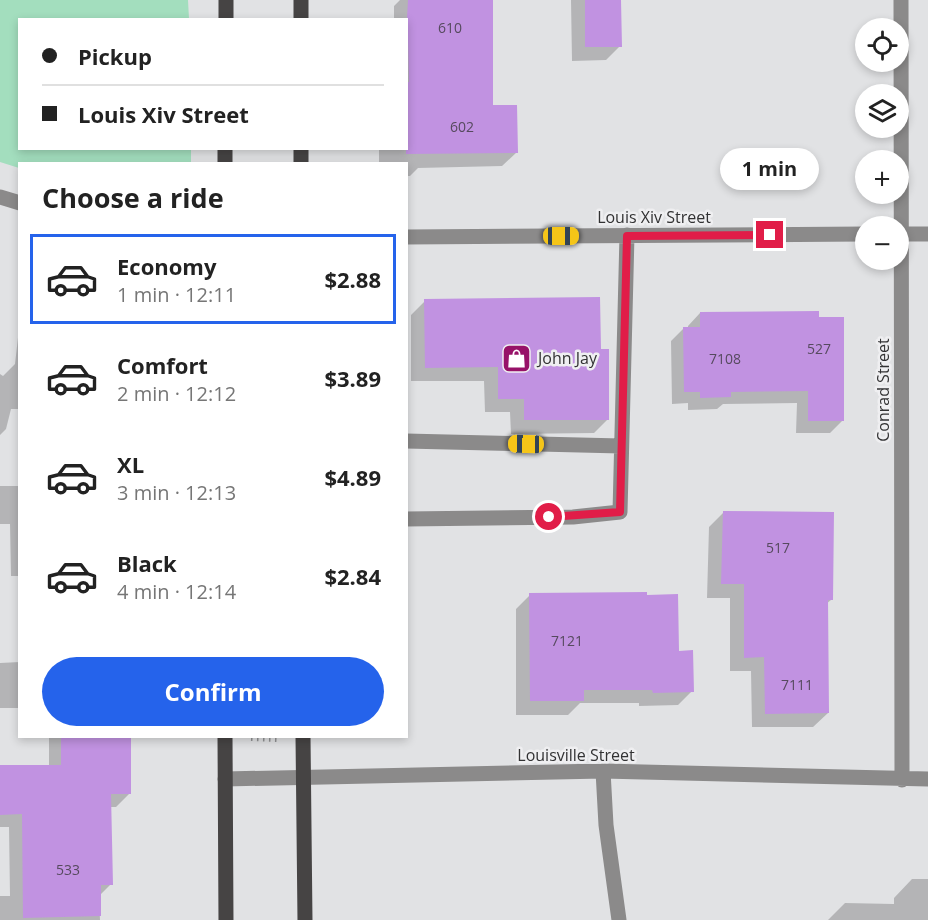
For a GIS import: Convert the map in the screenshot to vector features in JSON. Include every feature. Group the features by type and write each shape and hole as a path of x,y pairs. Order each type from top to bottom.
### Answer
{"main road":[{"path":"226,0 226,18"},
{"path":"301,0 301,18"},
{"path":"225,738 226,920"},
{"path":"303,738 305,920"}],"street":[{"name":"Conrad Street","path":"900,216 901,0"},
{"path":"0,197 18,202"},
{"name":"Louis Xiv Street","path":"408,237 855,234"},
{"path":"909,234 928,234"},
{"path":"408,519 573,517 620,512 627,236"},
{"name":"Conrad Street","path":"900,270 902,780"},
{"path":"408,441 621,446"},
{"path":"603,771 606,825 619,920"},
{"name":"Louisville Street","path":"225,779 603,771 928,780"}],"path":[{"path":"247,739 280,740"}],"green space":[{"path":"0,0 188,0 189,18 18,18 18,150 191,150 191,162 18,162 18,168 0,162"}],"building":[{"path":"408,0 493,0 493,105 517,105 518,153 406,154 408,150 409,82"},
{"path":"585,0 621,0 622,47 585,47"},
{"name":"John Jay","path":"600,297 601,349 609,349 609,420 524,420 524,399 498,399 498,367 425,368 424,299"},
{"path":"819,311 819,317 844,317 844,421 808,421 808,391 731,392 731,397 700,398 700,392 684,392 683,327 700,327 700,312"},
{"path":"723,511 834,512 833,600 828,600 829,713 765,714 764,657 744,658 744,584 721,584"},
{"path":"647,592 647,595 678,594 679,651 693,650 694,692 584,690 584,701 530,701 529,593"},
{"path":"61,738 131,738 131,794 111,794 113,885 101,885 101,916 23,918 22,814 0,815 0,765 61,765"}],"place":[{"name":"John Jay","path":"517,358"}],"route":[{"path":"549,517 620,512 627,236 770,235"}]}
